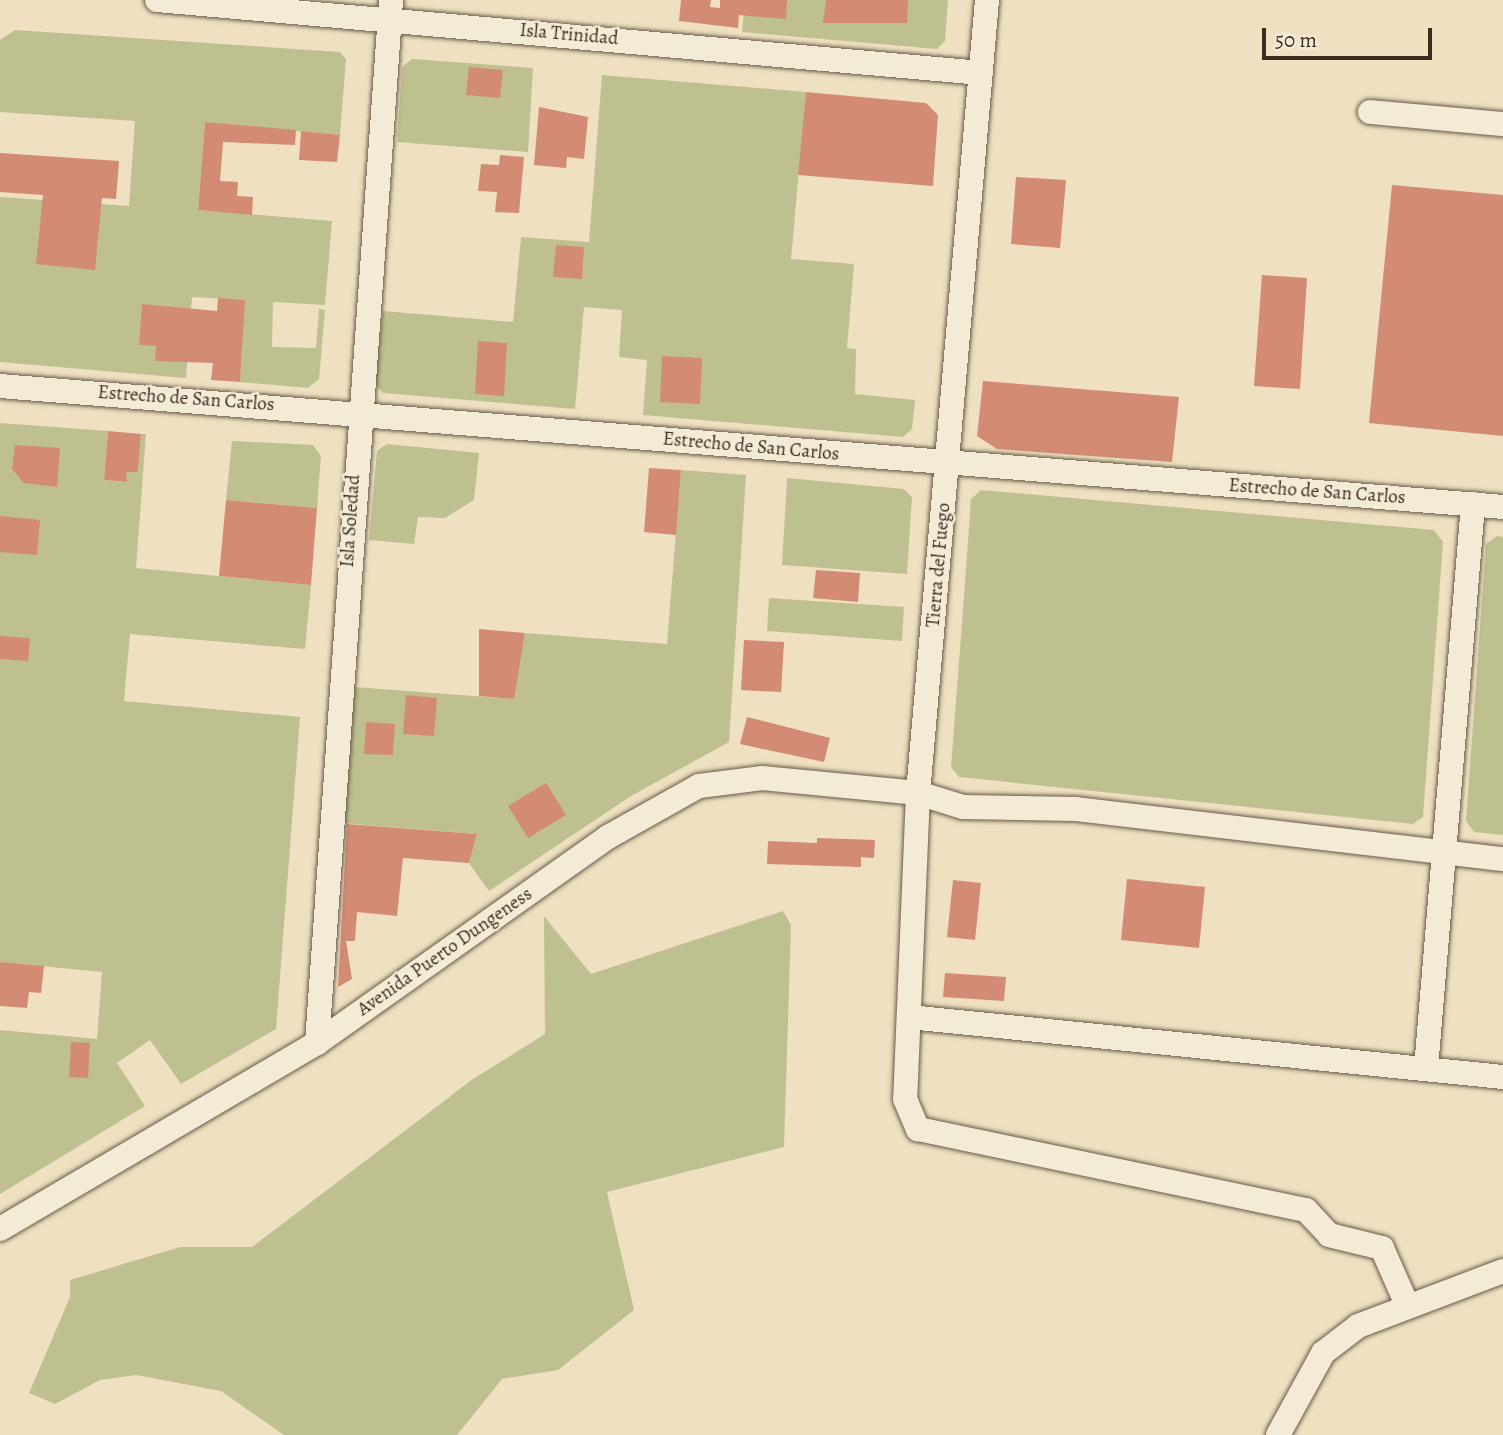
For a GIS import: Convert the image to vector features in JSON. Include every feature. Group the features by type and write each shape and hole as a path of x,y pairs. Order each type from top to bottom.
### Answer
{"street":[{"name":"Isla Trinidad","path":"157,0 391,9 981,73"},
{"name":"Tierra del Fuego","path":"987,0 918,793 905,1099 918,1129 1306,1210 1329,1235 1382,1248 1408,1307"},
{"name":"Isla Soledad","path":"317,1043 359,411 391,9"},
{"path":"1370,111 1503,124"},
{"name":"Estrecho de San Carlos","path":"0,386 359,411 948,464 1503,507"},
{"path":"1426,1069 1473,504"},
{"name":"Avenida Puerto Dungeness","path":"0,1228 317,1043 608,837 699,786 762,778 918,793 963,807 1076,809 1503,859"},
{"path":"909,1017 1503,1077"},
{"path":"1278,1435 1323,1353 1358,1326 1503,1270"}],"green space":[{"path":"745,0 948,0 945,41 937,49 742,32"},
{"path":"15,30 340,52 346,59 340,135 205,122 198,210 332,221 325,305 273,302 272,347 316,348 319,309 325,310 319,379 308,388 240,382 244,300 192,297 186,378 0,362 0,197 129,206 135,121 0,112 0,40"},
{"path":"412,59 533,68 528,152 397,142 402,67"},
{"path":"602,75 806,92 791,259 854,264 847,348 856,349 855,394 915,400 912,429 903,437 643,415 647,360 619,357 622,310 584,307 575,409 383,393 374,383 383,311 513,322 521,237 589,242"},
{"path":"0,423 108,431 104,480 126,482 126,472 138,472 141,434 146,434 136,568 311,585 305,649 130,634 124,701 300,717 276,1029 181,1084 150,1040 117,1063 145,1106 0,1194 0,1030 97,1039 102,972 0,962"},
{"path":"232,441 313,445 321,456 317,508 226,500"},
{"path":"387,444 479,453 474,500 445,518 418,517 414,544 369,540 377,451"},
{"path":"681,470 746,475 729,742 631,796 489,891 469,863 477,834 342,823 355,687 513,699 525,633 667,644"},
{"path":"787,478 904,489 912,497 907,574 782,565"},
{"path":"981,490 1434,530 1443,542 1423,817 1413,824 959,777 951,767 971,499"},
{"path":"1497,536 1503,537 1503,835 1474,832 1466,821 1486,544"},
{"path":"769,598 904,607 902,641 767,631"},
{"path":"783,911 791,925 784,1147 607,1192 634,1310 558,1370 502,1379 457,1435 284,1435 221,1391 136,1375 100,1380 55,1404 29,1393 70,1297 70,1280 180,1247 252,1247 473,1079 545,1034 544,916 591,974"}],"building":[{"path":"681,0 711,0 710,7 720,8 720,0 787,0 786,19 739,15 738,28 679,21"},
{"path":"826,0 908,0 907,23 823,23"},
{"path":"469,67 503,70 500,98 466,95"},
{"path":"806,92 926,103 938,115 933,186 798,175"},
{"path":"539,107 588,117 584,159 567,157 566,168 534,165"},
{"path":"205,122 296,130 295,145 223,142 220,181 238,182 237,196 253,197 252,215 198,210"},
{"path":"301,131 340,135 337,162 299,160"},
{"path":"0,153 119,161 116,199 102,198 95,270 36,264 43,195 0,192"},
{"path":"500,155 524,157 519,213 495,212 497,192 478,191 481,164 499,165"},
{"path":"1016,177 1066,180 1060,248 1011,244"},
{"path":"1392,185 1503,195 1503,436 1369,423"},
{"path":"556,245 584,247 582,279 553,277"},
{"path":"1262,275 1307,278 1300,389 1254,386"},
{"path":"218,298 245,300 240,382 211,380 213,363 155,361 156,346 139,345 142,304 217,311"},
{"path":"478,341 507,343 504,396 475,394"},
{"path":"662,356 702,358 700,404 660,402"},
{"path":"983,381 1179,397 1172,462 997,449 977,436"},
{"path":"108,431 141,434 138,472 126,472 127,482 104,480"},
{"path":"15,445 60,448 57,487 24,483 12,469"},
{"path":"649,468 681,470 676,535 644,532"},
{"path":"226,500 317,508 311,585 219,576"},
{"path":"0,516 40,520 37,555 0,552"},
{"path":"816,570 860,573 858,602 813,598"},
{"path":"479,629 525,633 514,699 479,696"},
{"path":"0,636 30,638 28,661 0,659"},
{"path":"744,640 784,642 781,692 741,690"},
{"path":"406,695 437,698 434,736 403,734"},
{"path":"747,717 830,738 824,762 740,744"},
{"path":"366,722 395,724 393,755 364,754"},
{"path":"546,783 566,815 528,838 508,806"},
{"path":"347,824 477,834 469,863 403,858 397,916 357,912 355,941 346,941 352,979 338,987"},
{"path":"817,838 875,840 874,858 861,857 861,867 767,864 768,841 817,843"},
{"path":"1127,879 1205,887 1199,948 1121,940"},
{"path":"953,880 981,883 975,940 947,937"},
{"path":"0,962 44,966 41,993 29,992 27,1008 0,1006"},
{"path":"945,973 1006,977 1004,1001 943,997"},
{"path":"71,1042 90,1043 88,1078 69,1077"}]}
